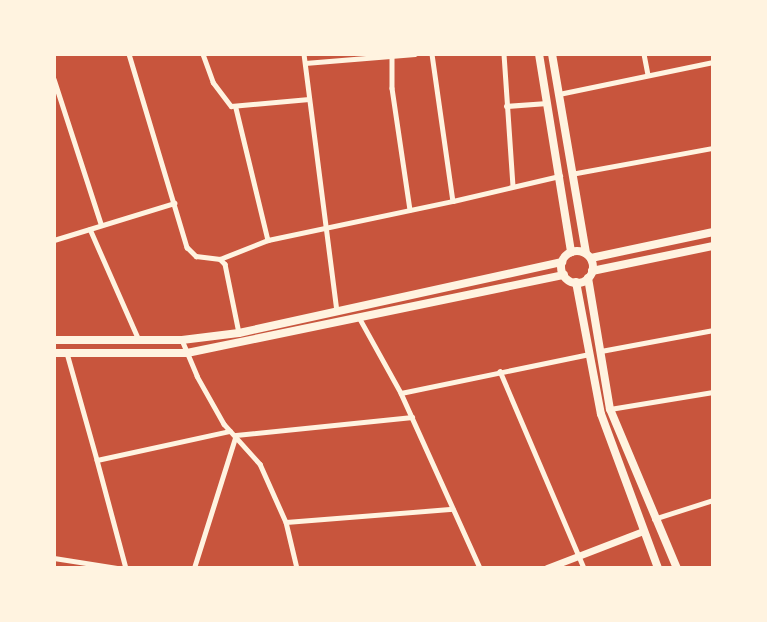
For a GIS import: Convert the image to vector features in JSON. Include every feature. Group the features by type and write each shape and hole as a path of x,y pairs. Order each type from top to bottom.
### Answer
{"main road":[{"path":"539,54 571,252"},
{"path":"552,54 571,174 588,256 610,409 654,519 677,568"},
{"path":"571,252 588,256 713,232"},
{"path":"576,282 590,274 713,246"},
{"path":"54,340 182,340 239,333 562,262 571,252"},
{"path":"562,262 564,275"},
{"path":"54,353 187,353 564,275 576,282 601,414 658,568"},
{"path":"547,568 643,531"}],"street":[{"path":"129,54 174,203 191,252 196,256 220,259 268,240 324,226 453,201 560,176"},
{"path":"203,54 225,103 236,108 309,99"},
{"path":"303,54 337,312"},
{"path":"305,63 415,54"},
{"path":"432,54 453,201"},
{"path":"504,54 513,186"},
{"path":"644,54 648,75"},
{"path":"392,56 410,210"},
{"path":"559,94 713,62"},
{"path":"54,79 101,224"},
{"path":"506,106 547,103"},
{"path":"236,108 268,240"},
{"path":"571,174 713,148"},
{"path":"54,240 174,203"},
{"path":"90,229 139,340"},
{"path":"220,259 230,273 239,333"},
{"path":"360,319 412,417 480,568"},
{"path":"601,351 713,330"},
{"path":"182,340 230,431 260,464 286,522 297,568"},
{"path":"67,353 126,568"},
{"path":"400,393 589,354"},
{"path":"500,371 584,568"},
{"path":"610,409 713,392"},
{"path":"236,435 412,417"},
{"path":"97,460 230,431"},
{"path":"194,568 236,435"},
{"path":"654,519 713,500"},
{"path":"286,522 452,509"},
{"path":"54,558 118,568"}]}
